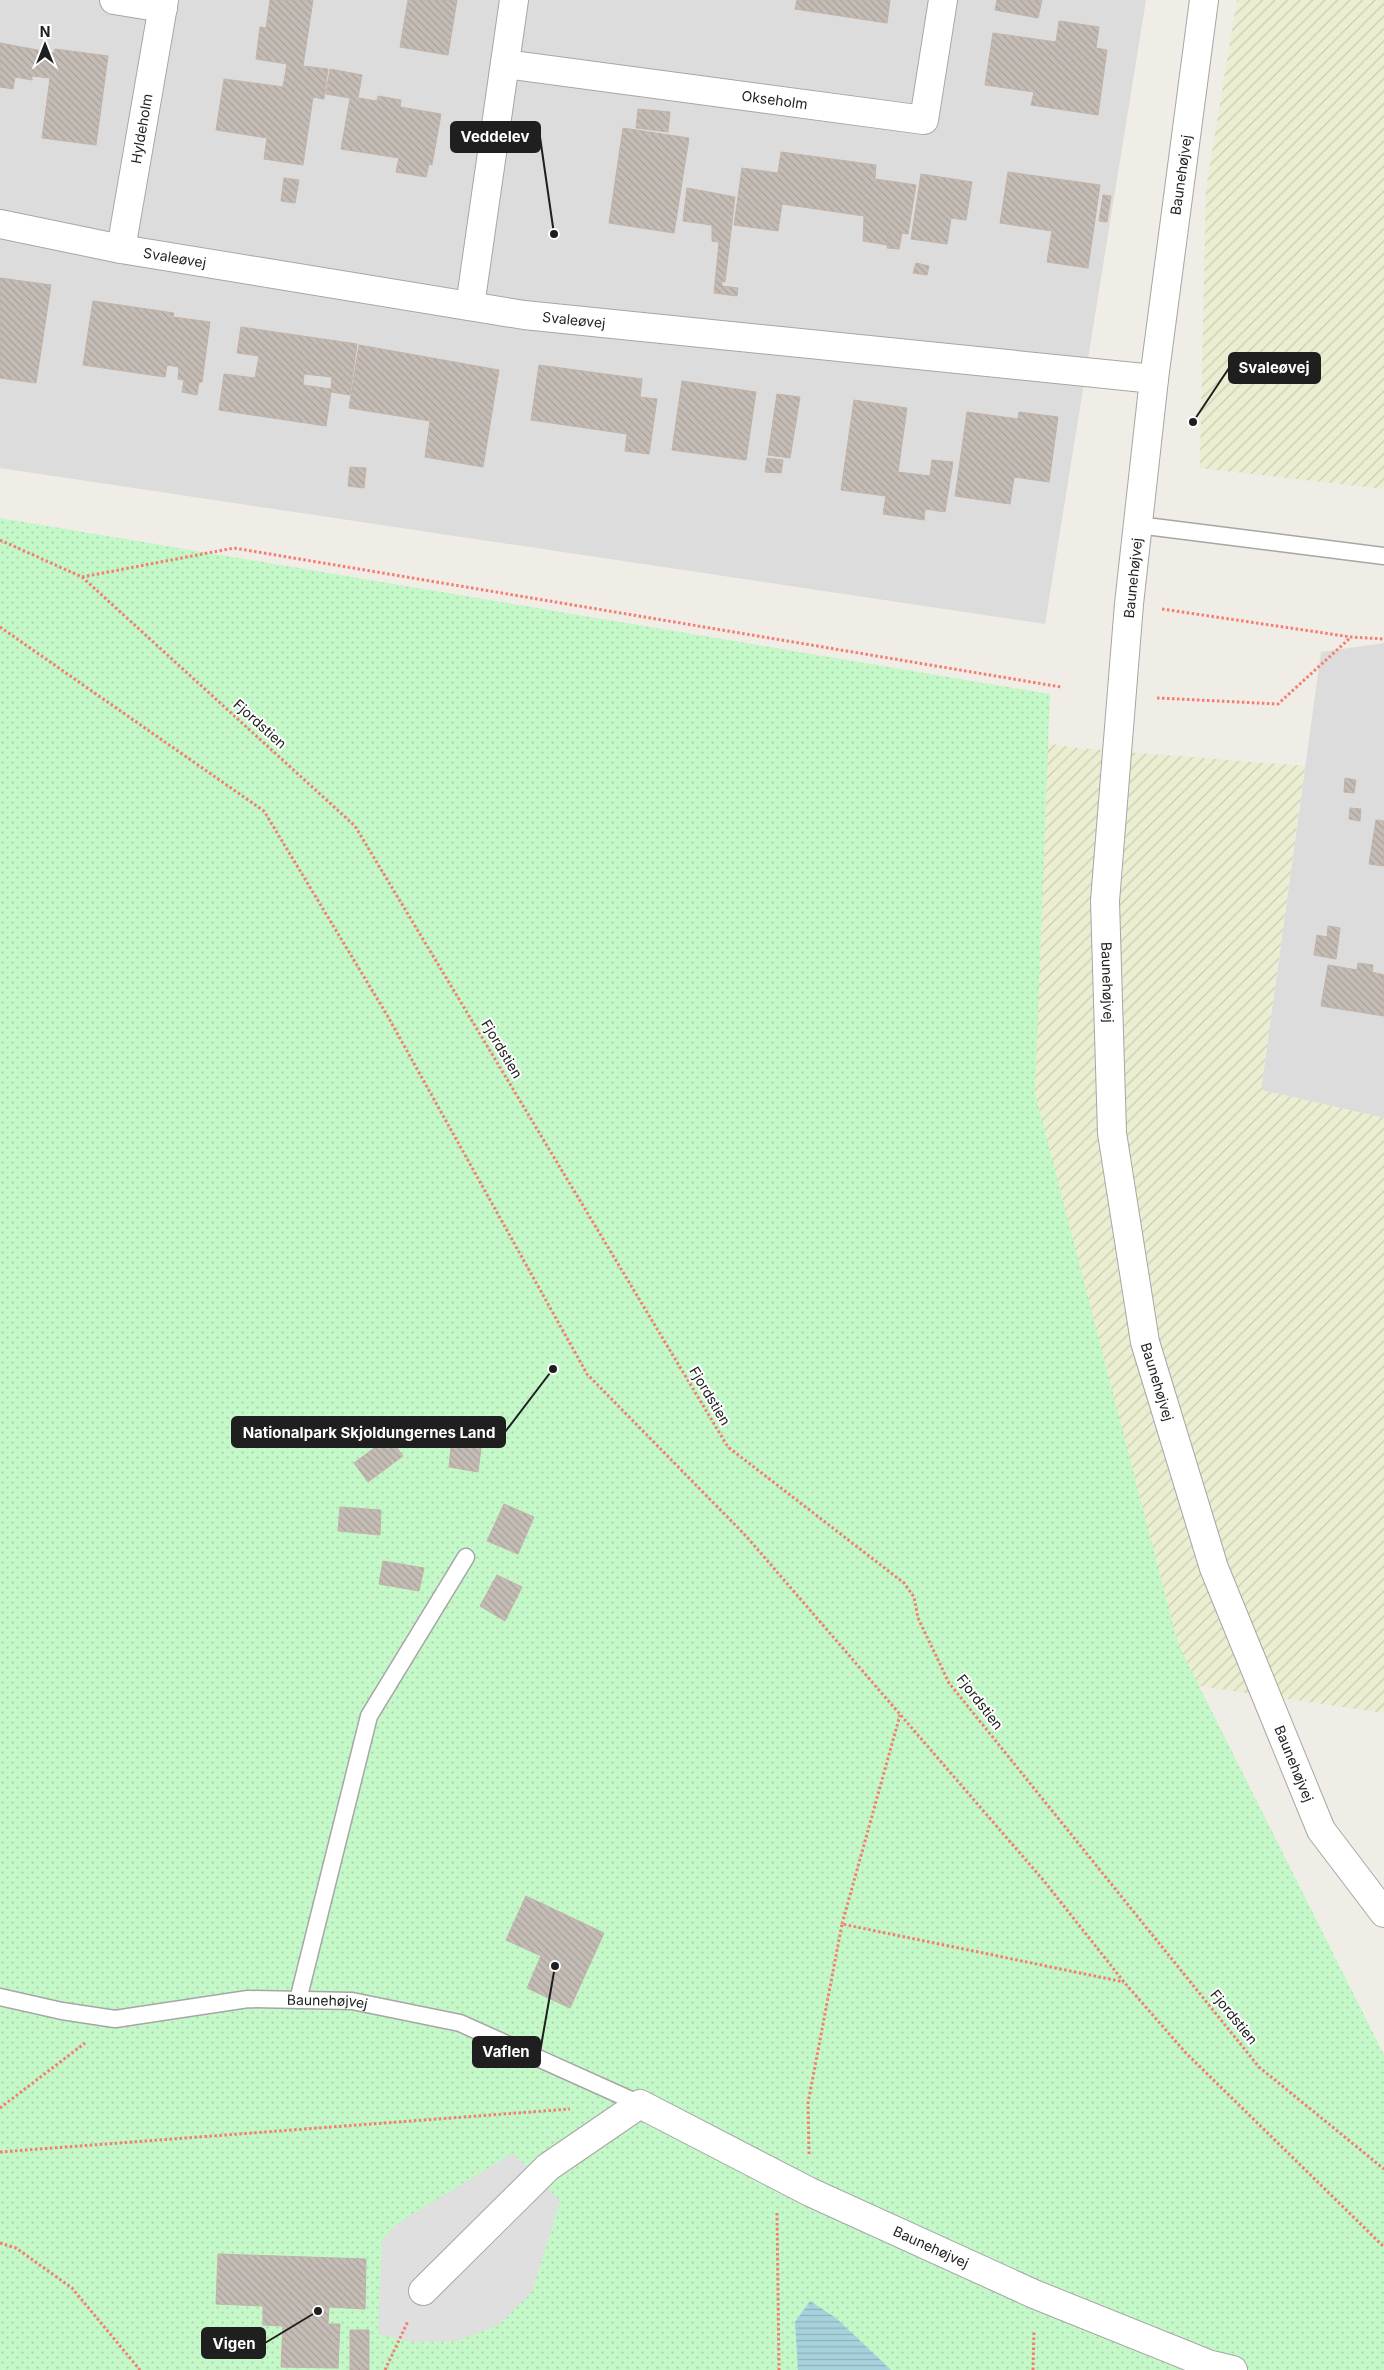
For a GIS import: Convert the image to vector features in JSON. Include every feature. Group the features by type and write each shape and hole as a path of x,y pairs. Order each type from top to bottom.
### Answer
{"street":[{"name":"Hyldeholm","path":"114,0 164,4 120,249"},
{"path":"470,306 514,0"},
{"name":"Okseholm","path":"505,64 924,120 943,0"},
{"name":"Baunehøjvej","path":"1204,0 1154,379 1129,604 1106,901 1112,1132 1145,1342 1214,1568 1321,1830 1384,1913"},
{"name":"Svaleøvej","path":"0,224 120,249 524,315 1154,379"},
{"path":"422,2290 548,2167 640,2104"},
{"name":"Baunehøjvej","path":"640,2104 810,2192 1034,2294 1208,2364 1233,2370"}],"lane":[{"path":"1138,524 1384,556"},
{"path":"298,2000 369,1716 466,1557"},
{"name":"Baunehøjvej","path":"0,1997 62,2011 115,2019 248,1999 352,2001 460,2023 640,2104"}],"path":[{"name":"Fjordstien","path":"0,540 82,577 355,826 728,1448 904,1583 914,1597 918,1618 949,1683 1260,2067 1384,2169"},
{"path":"82,577 234,548 1061,687"},
{"path":"1129,604 1351,637 1384,639"},
{"path":"0,627 264,811 387,1015 587,1374 746,1536 1044,1882 1124,1982 1185,2052 1384,2246"},
{"path":"1157,698 1278,704 1351,637"},
{"path":"810,2192 808,2104 842,1924 900,1714"},
{"path":"842,1924 1124,1982"},
{"path":"0,2108 115,2019"},
{"path":"0,2152 571,2109"},
{"path":"776,2174 779,2370"},
{"path":"0,2243 16,2248 72,2288 140,2370"},
{"path":"385,2370 422,2290"}],"shaded area":[{"path":"0,0 1146,0 1045,624 0,468"},
{"path":"1384,643 1384,1118 1261,1090 1321,652"},
{"path":"513,2153 560,2201 532,2292 499,2325 457,2341 411,2342 378,2334 382,2240 395,2225"}],"green space":[{"path":"1237,0 1384,0 1384,489 1200,468 1206,189"},
{"path":"0,518 1050,694 1035,1093 1178,1644 1384,2055 1384,2370 0,2370"},
{"path":"663,676 1075,748 1305,766 1261,1090 1384,1118 1384,1713 1179,1683"}],"water":[{"path":"810,2301 836,2318 891,2370 798,2370 795,2322"}],"building":[{"path":"270,0 313,0 303,66 328,69 324,99 313,97 303,165 264,159 267,138 216,130 224,79 283,87 287,64 256,59 260,27 266,28"},
{"path":"408,0 457,0 448,55 400,47"},
{"path":"797,0 890,0 887,23 795,9"},
{"path":"997,0 1042,0 1038,18 995,10"},
{"path":"1059,21 1099,27 1096,48 1107,50 1098,115 1031,105 1034,92 985,85 993,33 1056,42"},
{"path":"0,43 54,53 55,49 108,56 96,145 42,138 50,78 32,76 32,80 15,77 13,89 0,87"},
{"path":"330,69 362,75 358,98 377,101 378,96 401,100 400,107 441,114 432,165 429,164 426,177 396,172 399,158 341,149 350,98 326,94"},
{"path":"638,109 670,112 668,132 636,128"},
{"path":"623,128 689,138 674,233 609,223"},
{"path":"781,152 876,165 875,179 916,185 908,234 902,233 899,249 887,248 889,231 887,245 863,241 864,216 782,204 778,231 734,225 742,168 778,173"},
{"path":"1008,172 1100,185 1088,268 1047,262 1052,231 1000,223"},
{"path":"921,174 972,182 966,220 951,218 947,244 911,239"},
{"path":"284,178 299,180 295,203 281,201"},
{"path":"687,188 735,197 725,282 722,281 722,286 738,288 737,296 714,293 719,242 712,241 712,225 683,221"},
{"path":"1103,195 1111,196 1107,222 1099,221"},
{"path":"916,263 929,266 927,275 913,273"},
{"path":"0,278 51,285 36,383 0,378"},
{"path":"93,301 174,313 173,317 210,322 202,382 199,382 197,395 182,392 184,380 178,379 179,367 167,365 165,377 83,365"},
{"path":"241,327 357,344 350,395 331,392 326,426 219,410 224,374 255,378 259,356 237,353","holes":["304,374 332,377 331,389 303,385"]},
{"path":"359,345 499,370 483,467 425,457 430,421 349,408"},
{"path":"539,365 642,379 640,397 657,399 649,454 625,451 627,434 531,420"},
{"path":"682,381 756,392 746,460 672,450"},
{"path":"777,394 800,397 790,458 768,455"},
{"path":"854,400 907,408 898,472 930,476 932,460 953,462 945,512 925,509 924,520 883,514 886,496 841,490"},
{"path":"967,412 1018,419 1019,412 1058,417 1049,482 1014,477 1010,504 955,496"},
{"path":"767,458 783,460 781,473 765,472"},
{"path":"350,467 366,468 364,488 348,486"},
{"path":"1345,778 1356,780 1354,793 1344,792"},
{"path":"1350,808 1361,809 1360,821 1349,819"},
{"path":"1376,820 1384,821 1384,866 1369,864"},
{"path":"1328,926 1340,928 1336,959 1314,955 1317,935 1327,937"},
{"path":"1358,963 1373,965 1372,972 1384,975 1384,1016 1321,1006 1328,965 1357,970"},
{"path":"453,1428 483,1432 478,1472 449,1467"},
{"path":"389,1437 403,1456 368,1482 354,1463"},
{"path":"504,1504 534,1517 518,1554 487,1541"},
{"path":"340,1507 381,1510 380,1535 338,1531"},
{"path":"383,1561 424,1568 419,1591 379,1584"},
{"path":"497,1575 522,1587 505,1621 480,1606"},
{"path":"526,1896 604,1933 570,2008 527,1988 541,1956 506,1940"},
{"path":"218,2254 366,2259 365,2309 329,2307 328,2324 340,2324 338,2368 281,2367 283,2326 263,2325 263,2306 216,2304"},
{"path":"350,2330 369,2330 369,2370 350,2370"}],"place":[{"name":"Veddelev","path":"554,234"},
{"name":"Svaleøvej","path":"1193,422"},
{"name":"Nationalpark Skjoldungernes Land","path":"553,1369"},
{"name":"Vaflen","path":"555,1966"},
{"name":"Vigen","path":"318,2311"}]}
